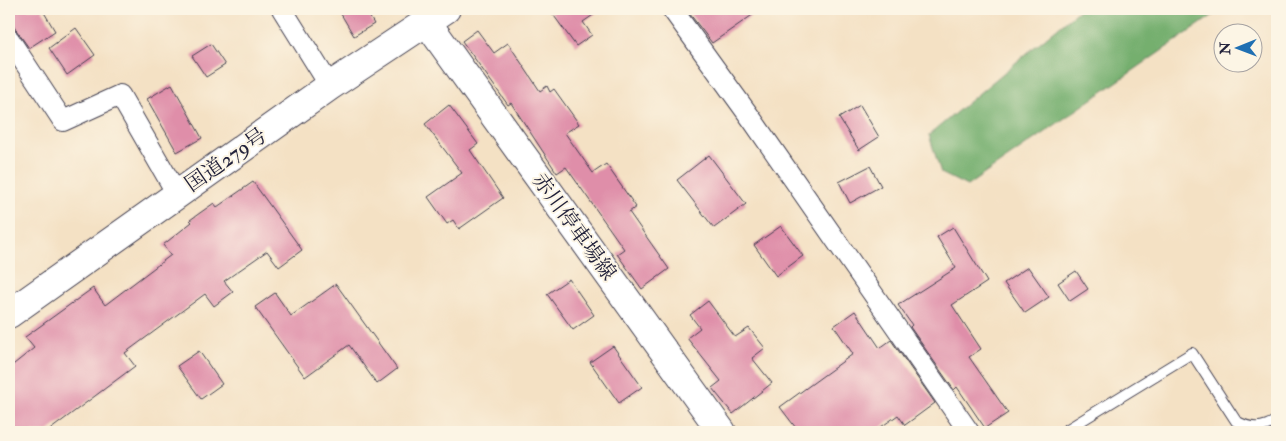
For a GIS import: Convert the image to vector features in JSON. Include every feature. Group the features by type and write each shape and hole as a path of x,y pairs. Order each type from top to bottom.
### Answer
{"main road":[{"name":"国道279号","path":"9,314 330,86 436,15"},
{"name":"赤川停車場線","path":"436,15 722,432"}],"street":[{"path":"282,9 330,86"},
{"path":"672,9 753,120 969,432"},
{"path":"9,39 63,120 120,95 177,194"}],"lane":[{"path":"1063,432 1192,353 1236,421 1248,428 1266,427 1277,420"}],"green space":[{"path":"1080,9 1222,9 967,186 941,173 929,135"}],"building":[{"path":"9,9 42,9 55,31 29,48 9,20"},
{"path":"338,9 365,9 374,24 354,36"},
{"path":"549,9 602,9 583,22 592,35 576,46"},
{"path":"686,9 761,9 712,43"},
{"path":"76,28 95,55 67,75 49,48"},
{"path":"477,30 494,53 508,43 540,91 547,86 550,92 554,89 579,124 565,133 593,173 606,164 636,207 629,212 669,269 642,289 617,254 624,249 566,167 557,173 511,103 508,105 462,41"},
{"path":"211,44 225,65 206,77 192,56"},
{"path":"172,84 202,138 177,152 147,99"},
{"path":"449,105 478,144 470,150 503,198 459,229 453,220 447,224 428,197 462,173 425,124"},
{"path":"860,105 879,137 859,150 839,118"},
{"path":"709,155 746,204 714,228 677,180"},
{"path":"870,166 881,186 850,203 839,182"},
{"path":"253,182 302,250 279,267 267,251 224,281 233,292 214,306 205,294 125,353 135,366 47,432 9,432 9,368 34,348 25,337 93,288 105,305 171,255 163,245 192,222 190,220 214,203 217,207"},
{"path":"781,226 803,256 776,276 754,245"},
{"path":"953,227 987,282 952,305 981,349 969,357 1008,413 985,428 957,387 954,390 910,327 912,325 898,305 956,268 937,237"},
{"path":"1028,267 1049,297 1025,313 1004,283"},
{"path":"1076,271 1088,289 1070,301 1058,283"},
{"path":"569,279 594,315 573,330 547,294"},
{"path":"336,284 397,369 377,384 349,345 305,377 255,307 275,293 291,316"},
{"path":"708,301 735,337 749,328 765,348 752,358 772,383 733,414 712,388 721,381 687,338 700,328 690,315"},
{"path":"855,311 880,348 891,340 935,403 905,425 898,415 874,432 799,432 780,407 853,354 834,326"},
{"path":"613,346 642,387 619,403 590,362"},
{"path":"199,351 222,384 201,399 177,366"}]}
